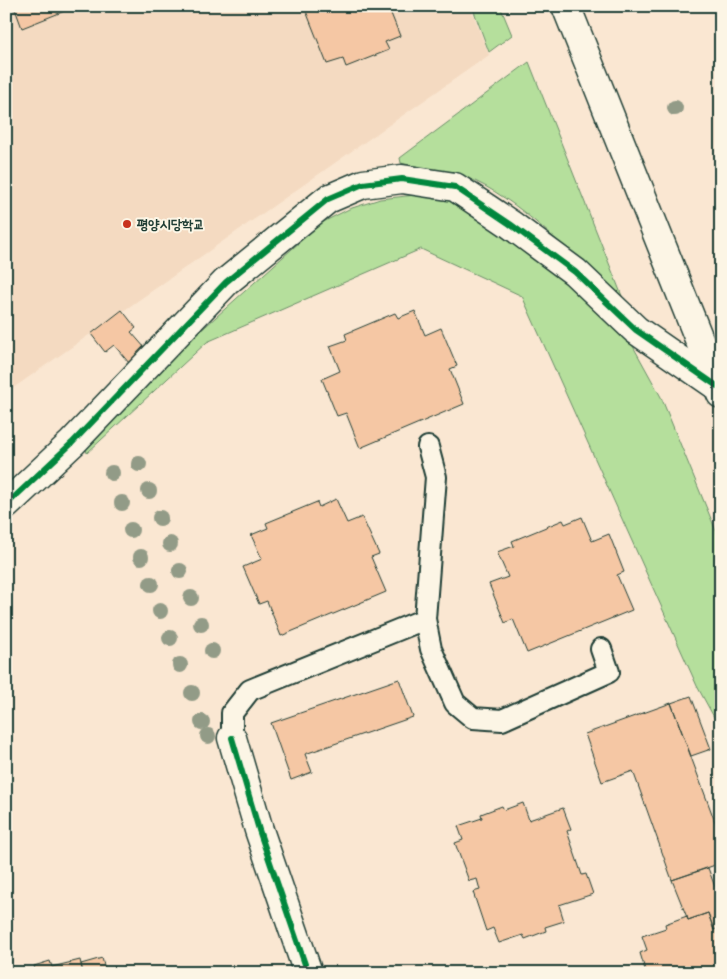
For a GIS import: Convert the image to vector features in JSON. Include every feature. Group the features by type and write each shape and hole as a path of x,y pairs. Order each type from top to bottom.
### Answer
{"street":[{"path":"566,6 719,390"},
{"path":"6,505 72,443 226,282 328,199 362,184 402,179 455,187 510,224 575,272 636,330 719,390"},
{"path":"232,738 259,830 308,973"}],"lane":[{"path":"428,447 436,477 425,619 431,649 455,703 473,718 502,720 609,672 601,649"},
{"path":"232,738 232,713 250,690 425,619"}],"shaded area":[{"name":"평양시당학교","path":"6,6 470,6 489,55 6,393"}],"green space":[{"path":"472,6 500,6 512,35 489,52"},
{"path":"529,62 624,301 622,304 534,220 495,192 466,177 401,163 400,158"},
{"path":"415,195 450,200 477,210 542,258 629,339 661,397 721,543 721,730 697,686 522,296 421,249 207,342 87,453 86,449 125,408 159,368 321,223 349,209 380,199"}],"building":[{"path":"6,6 77,6 22,28 15,9 6,13"},
{"path":"304,6 388,6 400,36 385,42 389,50 346,67 343,59 327,64"},
{"path":"122,310 136,328 131,332 145,348 129,363 114,345 105,352 91,334"},
{"path":"415,311 425,335 441,328 457,366 450,369 464,404 360,448 346,413 337,416 322,379 340,371 330,346 347,340 345,334 395,313 398,318"},
{"path":"336,499 347,523 362,517 379,554 371,557 386,592 281,636 267,601 259,604 243,567 262,559 251,535 268,528 266,523 317,502 319,507"},
{"path":"582,517 592,541 609,534 624,572 617,575 632,610 527,653 513,619 505,623 489,584 508,577 497,552 514,546 512,541 563,520 565,524"},
{"path":"399,679 413,717 305,754 312,772 291,780 271,723"},
{"path":"691,696 711,749 691,756 671,703"},
{"path":"671,703 721,838 721,863 672,880 633,771 602,782 585,734"},
{"path":"523,803 529,820 563,808 571,829 567,831 582,875 586,874 593,894 559,905 564,921 545,927 546,931 525,939 523,935 499,943 493,928 486,931 473,892 480,890 477,879 469,881 455,843 463,840 458,826 482,818 481,814 502,806 504,810"},
{"path":"708,868 721,903 721,927 714,930 708,913 688,920 672,880"},
{"path":"708,913 714,930 721,927 721,973 646,973 640,953 647,950 642,936 666,928 665,924 687,916 688,920"},
{"path":"102,958 106,973 83,973 81,964"},
{"path":"80,960 83,973 32,973 36,972 34,966 50,961 52,967"}],"cycle path":[{"path":"6,505 72,443 226,282 328,199 363,184 402,179 455,187 510,224 575,272 636,330 717,386"},
{"path":"232,738 259,830 308,973"}],"place":[{"name":"평양시당학교","path":"127,224"}]}
